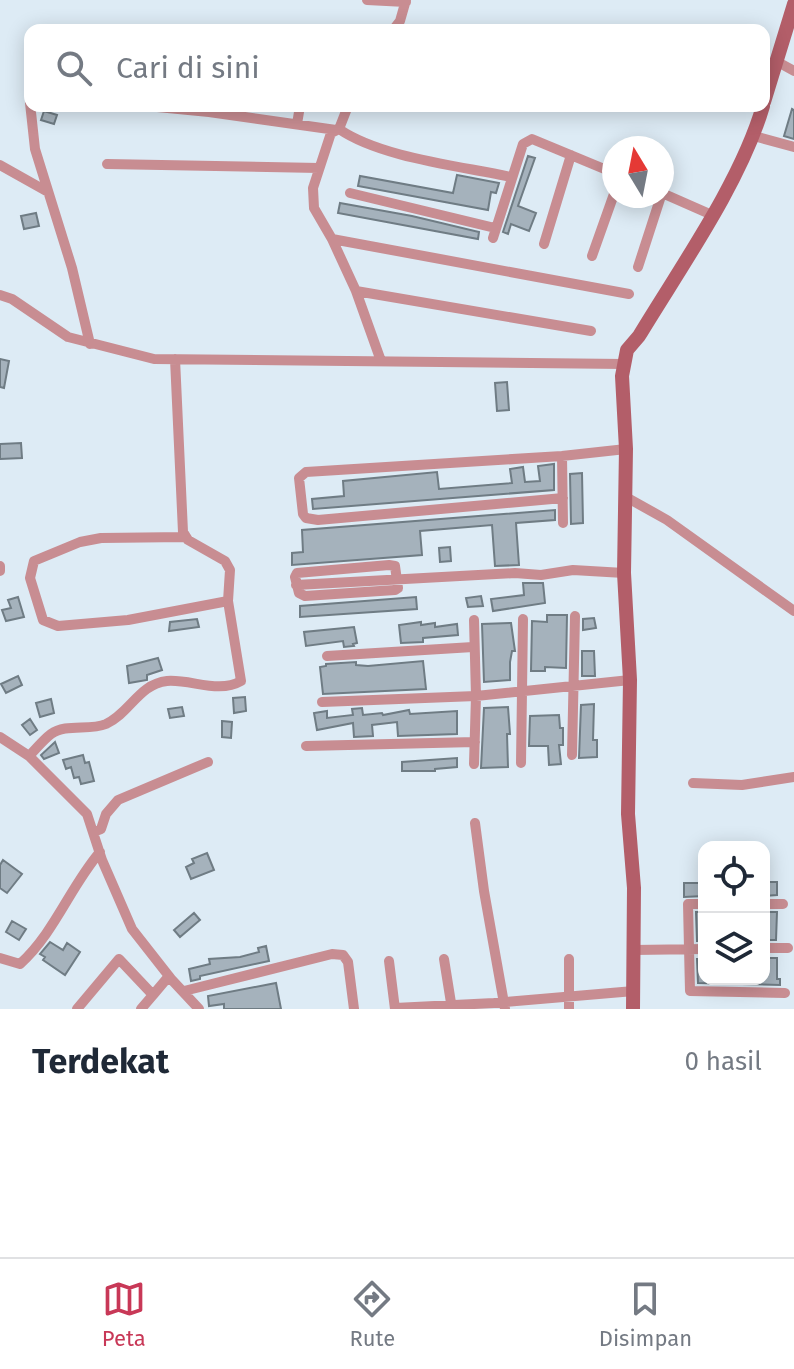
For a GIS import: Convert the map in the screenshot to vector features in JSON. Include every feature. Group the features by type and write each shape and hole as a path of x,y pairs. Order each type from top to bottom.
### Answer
{"street":[{"path":"367,0 406,1 396,24"},
{"path":"770,82 794,4"},
{"path":"776,61 794,71"},
{"path":"31,112 35,149 72,268 90,344"},
{"path":"256,112 297,124 338,129 351,137 417,157 511,177"},
{"path":"297,124 299,112"},
{"path":"345,112 338,129 331,133 319,168 313,188 314,208 356,291 381,361"},
{"path":"633,1009 634,888 628,814 630,680 624,573 624,364 627,350 639,336 712,215 754,136 762,112"},
{"path":"754,136 794,147"},
{"path":"350,193 494,233 523,144 532,139 602,168"},
{"path":"544,244 571,155"},
{"path":"107,164 319,168"},
{"path":"0,165 48,192"},
{"path":"674,199 712,215"},
{"path":"592,256 609,208"},
{"path":"638,267 657,208"},
{"path":"332,239 629,294"},
{"path":"356,291 591,331"},
{"path":"0,295 12,299 68,337 154,359 624,364"},
{"path":"175,359 185,537"},
{"path":"563,498 318,520 306,518 303,514 299,478 306,472 626,449"},
{"path":"562,456 563,523"},
{"path":"626,497 667,520 794,611"},
{"path":"29,756 52,733 105,724 154,684 168,681 232,686 241,681 228,601 231,577 228,566 185,537 101,538 80,542 34,561 30,578 43,620 58,626 128,620 228,601"},
{"path":"296,585 515,573 541,575 573,570 624,573"},
{"path":"572,755 575,616"},
{"path":"521,763 523,619"},
{"path":"474,620 474,764"},
{"path":"327,656 473,647"},
{"path":"322,702 476,696 630,680"},
{"path":"0,737 29,756 87,814 132,929 199,1009"},
{"path":"306,746 475,742"},
{"path":"93,832 101,829 106,814 118,800 208,762"},
{"path":"693,783 742,785 794,777"},
{"path":"475,823 505,1005"},
{"path":"0,958 20,964 32,953 55,922 86,868 100,852"},
{"path":"698,904 688,904 690,991 785,993"},
{"path":"770,904 783,904"},
{"path":"770,948 788,948"},
{"path":"634,950 698,949"},
{"path":"184,991 332,954 343,955 348,962 354,1009"},
{"path":"77,1009 119,959 153,995"},
{"path":"444,959 451,1005"},
{"path":"569,959 569,1009"},
{"path":"389,961 394,1007 451,1005 494,997 505,1005 634,991"},
{"path":"141,1009 169,976"}],"building":[{"path":"794,110 794,139 784,136"},
{"path":"44,112 57,115 54,124 41,120"},
{"path":"528,156 535,158 518,206 536,213 529,231 511,224 508,234 503,232"},
{"path":"457,175 499,183 496,193 491,192 488,210 358,186 360,176 453,193"},
{"path":"340,203 479,232 478,239 338,213"},
{"path":"36,213 39,226 24,229 21,216"},
{"path":"0,359 9,361 4,388 0,387"},
{"path":"507,382 509,410 497,411 495,383"},
{"path":"21,443 22,458 0,459 0,444"},
{"path":"554,464 554,490 313,509 312,499 344,496 343,481 437,472 439,489 512,483 510,469 523,467 525,482 540,481 538,466"},
{"path":"582,473 583,523 571,524 570,474"},
{"path":"555,510 555,520 516,523 519,565 495,566 492,525 420,531 422,555 292,565 292,553 303,552 302,530"},
{"path":"450,547 451,561 440,562 439,548"},
{"path":"523,583 543,583 545,603 493,611 491,599 524,595"},
{"path":"481,596 483,606 468,607 466,598"},
{"path":"18,597 24,617 6,621 2,610 11,608 8,600"},
{"path":"416,597 417,609 300,617 300,606"},
{"path":"547,615 567,615 566,668 545,667 545,671 531,671 532,621 547,622"},
{"path":"594,618 596,628 583,630 583,619"},
{"path":"197,619 199,627 169,631 170,622"},
{"path":"421,622 421,625 435,623 435,627 457,624 458,635 401,643 399,625"},
{"path":"511,623 515,651 512,651 510,662 510,680 484,682 482,624"},
{"path":"354,627 357,643 354,646 344,647 343,641 306,646 304,632"},
{"path":"582,651 594,651 595,676 582,676"},
{"path":"158,658 162,670 147,675 147,680 129,683 127,666"},
{"path":"423,661 426,689 323,694 320,667 326,664 356,662 356,665 368,666"},
{"path":"18,676 22,685 6,693 1,684"},
{"path":"245,697 246,711 234,713 233,698"},
{"path":"51,699 54,713 40,717 36,703"},
{"path":"594,704 593,740 597,740 597,757 579,758 581,705"},
{"path":"182,707 184,716 170,718 168,709"},
{"path":"508,707 508,767 481,768 484,708"},
{"path":"362,708 363,715 409,710 410,714 457,711 457,734 398,736 397,722 372,725 373,736 354,737 353,723 317,730 314,713 327,711 327,718 353,715 352,709"},
{"path":"559,715 560,728 563,728 563,745 559,745 561,764 549,765 548,746 529,746 530,716"},
{"path":"30,719 37,730 30,735 22,725"},
{"path":"222,721 232,722 231,738 222,737"},
{"path":"55,742 59,753 44,759 41,755"},
{"path":"83,755 85,763 89,762 94,781 81,784 79,777 74,778 71,767 66,769 63,760"},
{"path":"457,758 457,767 402,771 402,762"},
{"path":"207,853 214,870 191,879 186,867 194,863 192,859"},
{"path":"3,860 22,874 7,893 0,888 0,865"},
{"path":"770,882 777,882 777,895 770,896"},
{"path":"684,883 698,883 698,896 684,897"},
{"path":"696,912 698,912 698,941"},
{"path":"770,912 777,912 776,940 770,940"},
{"path":"194,913 200,920 180,937 174,930"},
{"path":"12,921 26,929 19,940 6,932"},
{"path":"50,942 63,950 67,943 80,952 65,975 43,960 45,957 40,954"},
{"path":"266,946 269,961 200,976 200,979 191,981 189,969 210,964 209,959 240,957 259,952 258,948"},
{"path":"770,958 777,958 780,985 770,985"},
{"path":"276,983 281,1009 224,1009 224,1004 209,1006 208,996"}]}
